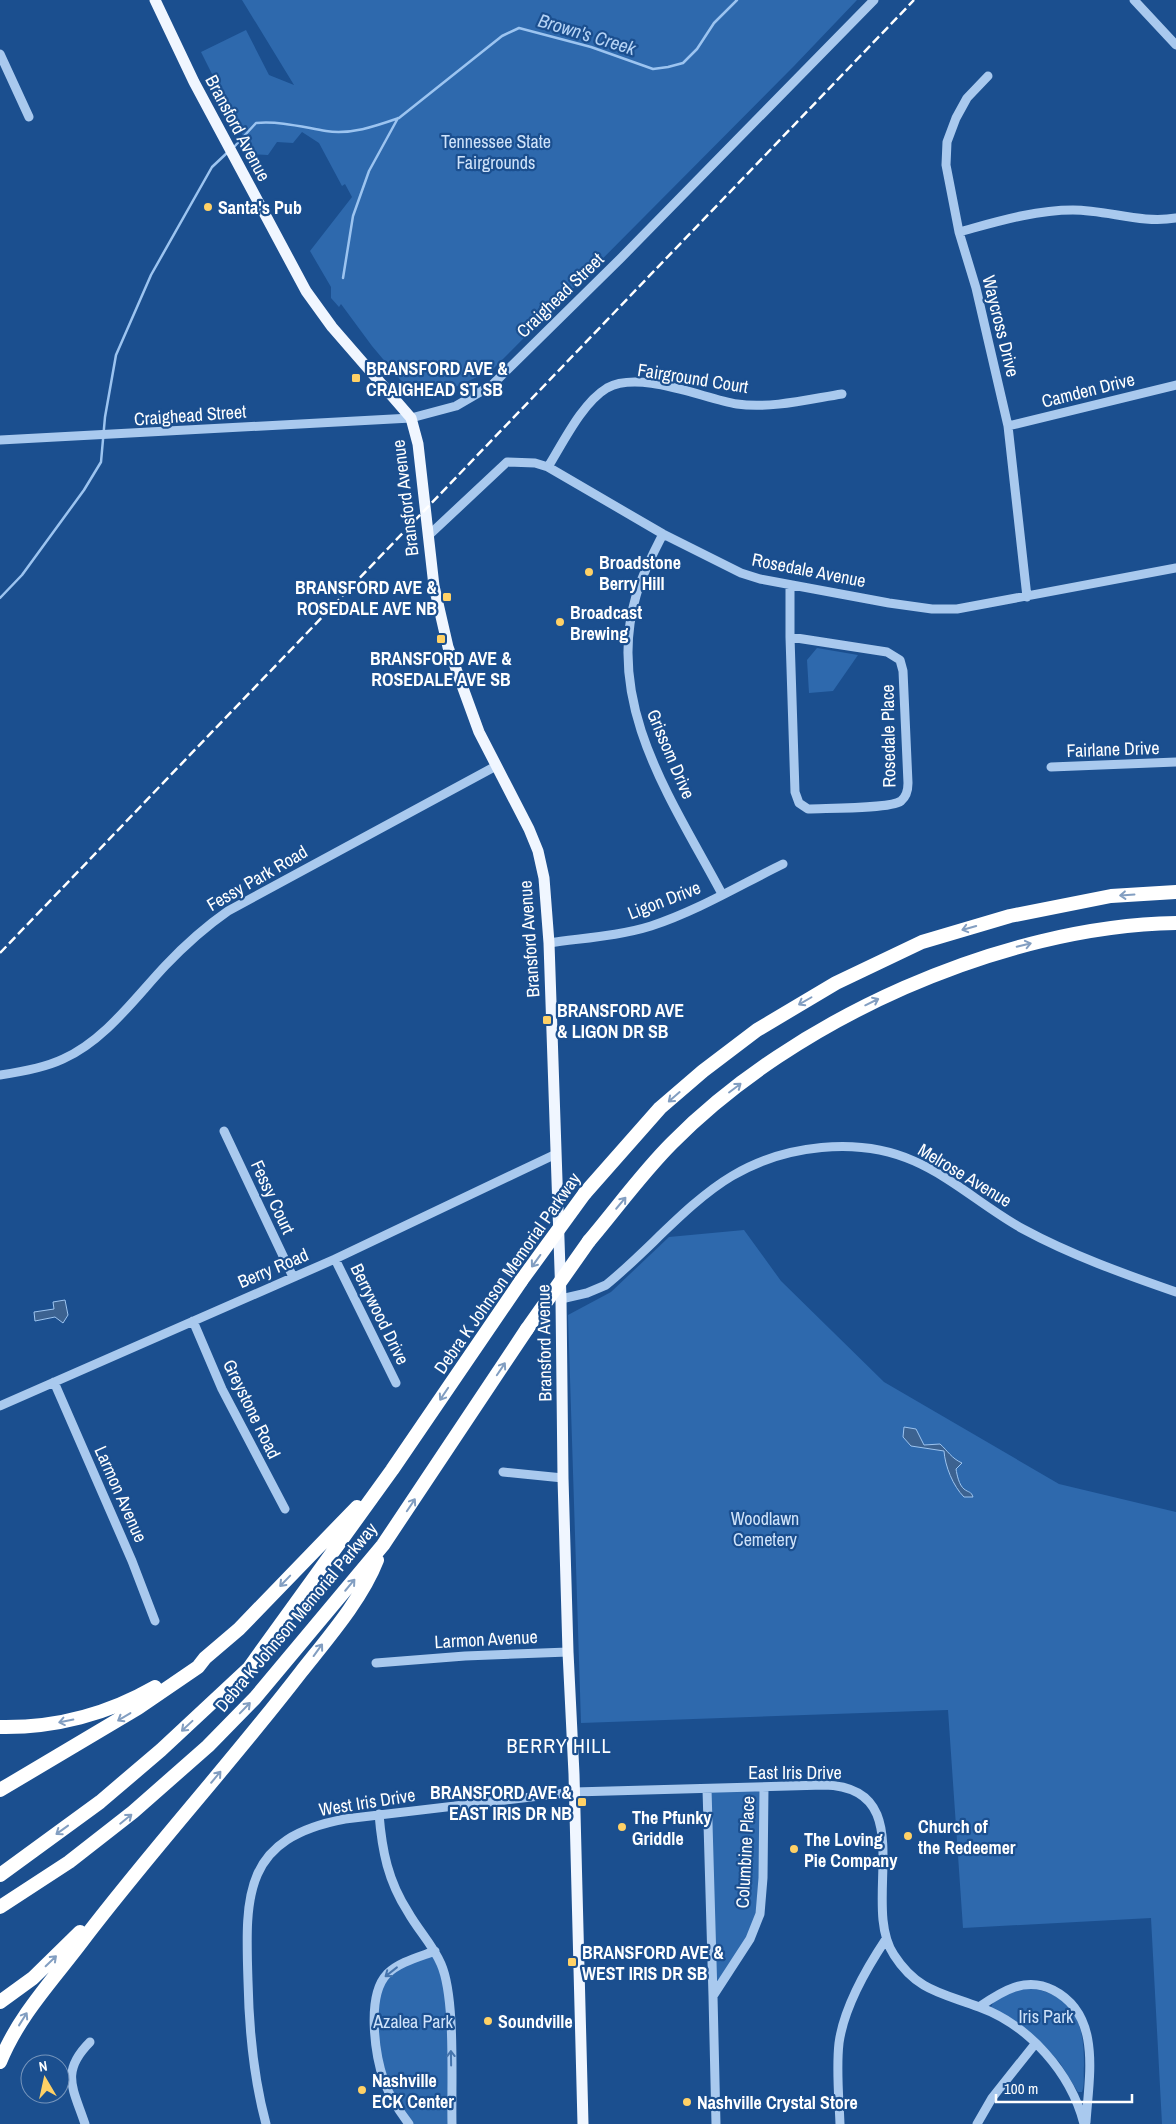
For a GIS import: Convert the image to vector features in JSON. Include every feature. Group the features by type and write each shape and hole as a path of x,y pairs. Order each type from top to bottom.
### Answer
{"highway":[{"name":"Debra K Johnson Memorial Parkway","path":"0,1875 100,1802 249,1668 392,1470 521,1281 585,1192 660,1108 703,1071 757,1030 836,983 922,942 1010,916 1111,896 1176,892"},
{"name":"Debra K Johnson Memorial Parkway","path":"0,1907 94,1843 168,1783 255,1698 383,1545 527,1329 589,1241 672,1143 722,1098 774,1059 852,1012 934,975 1018,947 1103,930 1176,922"},
{"path":"0,1790 157,1696 198,1667 205,1658 239,1629 392,1470"},
{"path":"0,2062 6,2046 35,2000 107,1907 247,1740 317,1652 372,1573 383,1545"},
{"path":"0,1727 46,1724 99,1712 144,1694 194,1662 205,1658"},
{"path":"0,2002 33,1978 107,1907"}],"main road":[{"name":"Bransford Avenue","path":"155,0 222,134 306,291 332,327 411,418 418,444 434,586 448,647 479,732 520,811 538,852 546,894 549,942 561,1299 563,1478 583,2124"}],"street":[{"name":"Craighead Street","path":"0,440 77,438 411,418 456,406 492,385 621,258 874,0"},
{"path":"1134,0 1176,45"},
{"path":"0,54 29,117"},
{"name":"Waycross Drive","path":"988,76 967,98 956,118 947,142 946,165 959,232 976,288 1008,426 1027,597"},
{"path":"959,232 1012,218 1073,210 1131,219 1176,218"},
{"name":"Fairground Court","path":"548,467 588,406 608,388 636,382 683,390 738,404 788,403 842,394"},
{"name":"Camden Drive","path":"1008,426 1176,385"},
{"name":"Rosedale Avenue","path":"428,536 507,462 535,463 548,467 663,534 733,570 760,579 890,603 945,610 970,608 1176,568"},
{"name":"Grissom Drive","path":"663,534 636,596 628,639 628,682 644,741 662,782 722,894"},
{"name":"Rosedale Place","path":"790,585 790,637 795,792 798,804 808,809 887,805 901,801 907,794 908,783 904,671 900,660 887,652 790,637"},
{"name":"Fairlane Drive","path":"1051,767 1176,762"},
{"name":"Fessy Park Road","path":"0,1075 41,1067 64,1059 98,1038 179,952 204,928 228,910 496,766"},
{"name":"Ligon Drive","path":"549,942 611,935 650,926 784,864"},
{"name":"Fessy Court","path":"224,1131 293,1277"},
{"name":"Melrose Avenue","path":"561,1299 587,1293 606,1285 708,1194 732,1176 784,1154 816,1148 845,1147 873,1149 915,1161 960,1186 1022,1228 1092,1260 1176,1292"},
{"name":"Berry Road","path":"0,1406 335,1259 556,1154"},
{"name":"Berrywood Drive","path":"335,1259 396,1383"},
{"name":"Greystone Road","path":"193,1321 230,1404 285,1509"},
{"name":"Larmon Avenue","path":"54,1382 132,1561 154,1621"},
{"path":"503,1472 563,1478"},
{"name":"Larmon Avenue","path":"376,1662 492,1654 568,1652"},
{"name":"East Iris Drive","path":"574,1792 836,1785 850,1788 869,1800 878,1815 882,1835 886,1939 901,1966 914,1980 934,1991 979,2007 1006,2020 1035,2044 1062,2075 1076,2099 1085,2124"},
{"name":"Columbine Place","path":"713,1996 750,1939 760,1914 763,1878 764,1788"},
{"name":"Columbine Place","path":"707,1789 716,2124"},
{"name":"West Iris Drive","path":"266,2124 253,2070 246,1924 248,1900 254,1879 273,1851 298,1832 327,1822 378,1814 574,1792"},
{"path":"378,1814 384,1856 391,1882 408,1914 435,1951 446,1980 450,2015 452,2124"},
{"path":"840,2124 839,2052 843,2025 860,1985 886,1939"},
{"path":"409,2124 394,2102 380,2067 374,2012 376,1993 388,1972 435,1951"},
{"name":"East Iris Drive","path":"979,2007 1003,1991 1028,1984 1049,1988 1072,2002 1084,2020 1088,2042 1085,2124"},
{"path":"85,2124 72,2085 71,2070 76,2056 90,2042"},
{"path":"977,2124 992,2098 1035,2044"}],"green space":[{"name":"Tennessee State Fairgrounds","path":"242,0 857,0 794,66 492,370 426,399 414,396 372,346 341,304 339,307 331,298 331,287 310,251 352,197 345,184 342,186 319,143 302,132 293,143 277,142 268,155 252,154 201,52 246,30 269,75 294,85"},
{"path":"817,648 858,655 833,691 809,693 807,660"},
{"name":"Woodlawn Cemetery","path":"744,1230 781,1281 884,1382 1059,1484 1176,1512 1176,2124 1162,2124 1151,1918 963,1928 948,1710 581,1723 568,1315 611,1292 669,1237"},
{"path":"764,1788 760,1914 713,1996 707,1789"},
{"name":"Azalea Park","path":"435,1951 446,1980 452,2124 409,2124 384,2081 374,2012 386,1975"},
{"name":"Iris Park","path":"1031,1988 1058,1998 1068,2005 1074,2014 1079,2025 1084,2050 1084,2082 1082,2092 1078,2092 1060,2063 1045,2047 1010,2018 991,2007 994,2002 1003,1996 1014,1991"}],"shaded area":[{"path":"65,1300 68,1315 63,1323 55,1317 35,1321 34,1312 54,1309 53,1302"},
{"path":"904,1427 916,1429 924,1445 940,1444 952,1457 962,1463 956,1469 959,1480 962,1487 971,1493 973,1497 964,1497 956,1487 948,1469 944,1451 911,1446 903,1437"}],"waterway":[{"name":"Brown's Creek","path":"234,147 256,123 283,124 345,132 372,127 399,118 502,36 519,28 591,47 653,69 683,63 697,49 714,23 737,0"},
{"path":"343,278 353,216 369,171 398,118"},
{"path":"0,598 22,575 84,490 101,462 105,417 116,355 151,275 212,167 228,152"}],"railway":[{"path":"0,953 914,0"}],"place":[{"name":"Santa's Pub","path":"208,207"},
{"name":"BRANSFORD AVE & CRAIGHEAD ST SB","path":"356,378"},
{"name":"Broadstone Berry Hill","path":"589,572"},
{"name":"BRANSFORD AVE & ROSEDALE AVE NB","path":"447,597"},
{"name":"Broadcast Brewing","path":"560,622"},
{"name":"BRANSFORD AVE & ROSEDALE AVE SB","path":"441,639"},
{"name":"BRANSFORD AVE & LIGON DR SB","path":"547,1020"},
{"name":"BRANSFORD AVE & EAST IRIS DR NB","path":"582,1802"},
{"name":"The Pfunky Griddle","path":"622,1827"},
{"name":"Church of the Redeemer","path":"908,1836"},
{"name":"The Loving Pie Company","path":"794,1849"},
{"name":"BRANSFORD AVE & WEST IRIS DR SB","path":"572,1962"},
{"name":"Soundville","path":"488,2021"},
{"name":"Nashville ECK Center","path":"362,2090"},
{"name":"Nashville Crystal Store","path":"687,2102"}],"district":[{"name":"BERRY HILL","path":"559,1745"}]}
